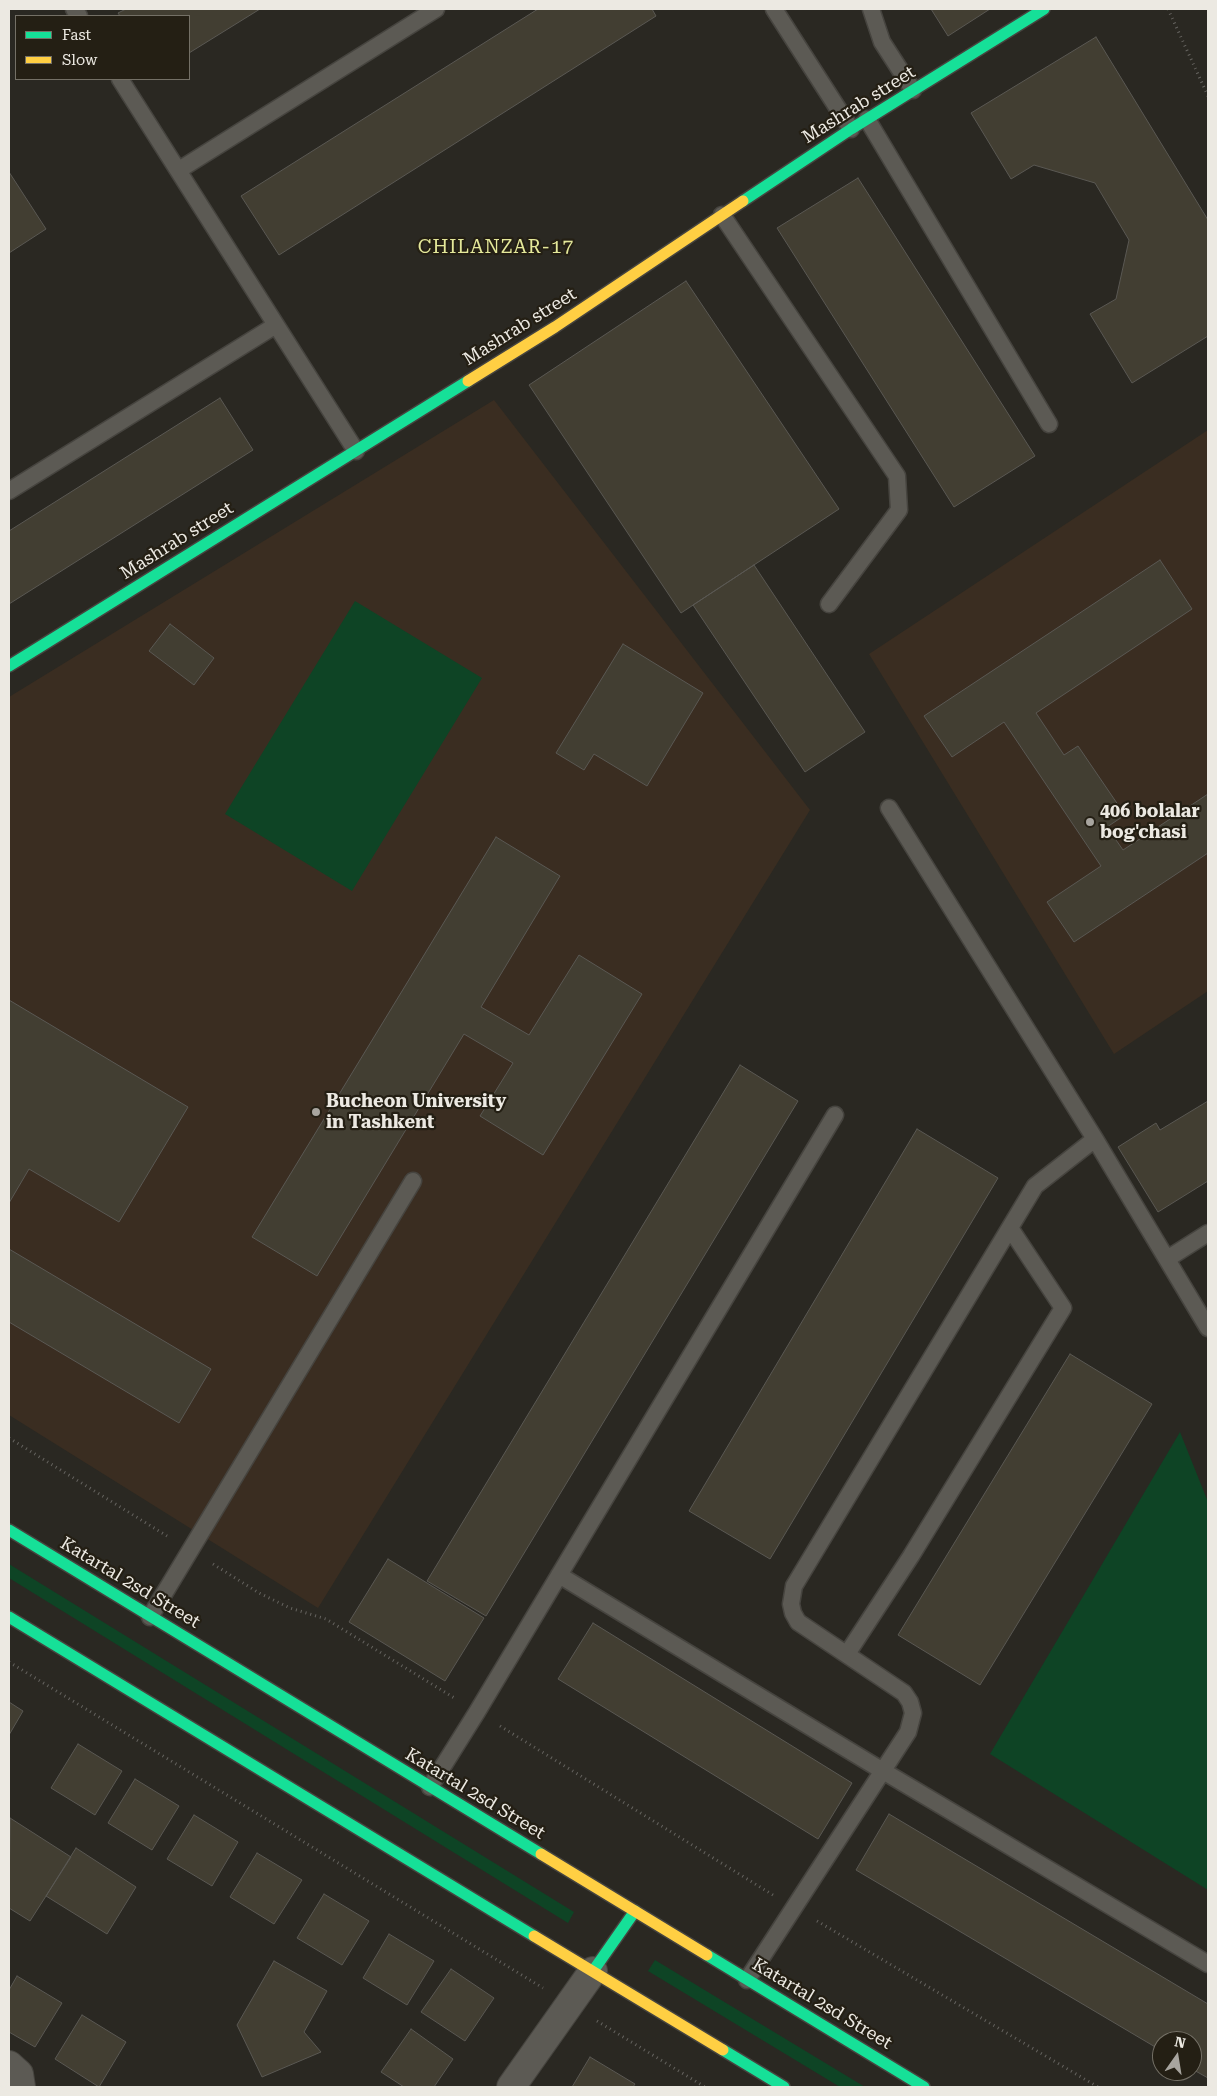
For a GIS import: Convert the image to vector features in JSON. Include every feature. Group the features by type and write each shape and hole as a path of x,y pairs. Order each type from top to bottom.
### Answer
{"main road":[{"name":"Mashrab street","path":"9,666 555,327 851,129 1044,9"},
{"name":"Katartal 2sd Street","path":"9,1530 924,2087"},
{"path":"9,1617 784,2087"},
{"path":"593,1971 635,1911"}],"street":[{"path":"511,2087 593,1971"},
{"path":"9,2065 19,2074 21,2087"}],"lane":[{"path":"179,170 436,9"},
{"path":"774,9 851,129"},
{"path":"871,9 882,42 913,90"},
{"path":"121,80 356,450"},
{"path":"867,119 1050,424"},
{"path":"722,215 897,476 899,510 829,604"},
{"path":"9,491 276,326"},
{"path":"889,808 1095,1139 1208,1328"},
{"path":"430,1787 477,1712 835,1115"},
{"path":"747,1980 908,1732 913,1713 910,1702 904,1693 798,1622 790,1604 794,1586 1035,1186 1095,1139"},
{"path":"150,1617 413,1181"},
{"path":"847,1654 911,1556 1063,1308 1010,1228"},
{"path":"1167,1259 1208,1233"},
{"path":"559,1575 883,1771 1208,1964"}],"path":[{"path":"1168,9 1208,96"},
{"path":"9,1438 267,1596 290,1608 326,1619 477,1712"},
{"path":"9,1662 706,2087"}],"shaded area":[{"name":"Bucheon University in Tashkent","path":"494,400 810,810 318,1608 9,1415 9,697"},
{"name":"406 bolalar bog'chasi","path":"1208,430 1208,991 1114,1054 869,654"}],"green space":[{"path":"355,601 482,678 352,891 225,814"},
{"path":"1180,1432 1208,1502 1208,1890 990,1754"},
{"path":"9,1564 574,1912 568,1923 9,1578"},
{"path":"655,1960 865,2087 840,2087 648,1971"}],"building":[{"path":"126,9 260,9 190,52 190,15 119,15 118,13"},
{"path":"538,9 652,9 656,16 279,255 241,196"},
{"path":"931,9 990,9 948,36"},
{"path":"1096,37 1208,220 1208,336 1132,383 1090,314 1116,299 1129,240 1095,183 1034,165 1011,179 971,113"},
{"path":"9,172 46,229 9,253"},
{"path":"858,178 1035,456 954,507 777,228"},
{"path":"686,281 839,509 681,613 529,385"},
{"path":"220,398 253,450 9,604 9,531"},
{"path":"1160,560 1192,609 1036,713 1064,755 1078,746 1125,815 1107,827 1123,850 1208,794 1208,853 1074,942 1047,902 1101,866 1004,722 952,757 924,716"},
{"path":"754,565 865,732 805,772 693,605"},
{"path":"170,624 214,658 194,685 149,651"},
{"path":"623,644 703,693 647,786 594,754 584,770 556,753"},
{"path":"496,837 560,876 481,1007 529,1035 579,955 642,994 543,1155 480,1116 513,1063 464,1034 317,1276 252,1237"},
{"path":"9,1000 188,1107 119,1222 29,1169 9,1203"},
{"path":"740,1065 798,1101 486,1616 427,1581"},
{"path":"1208,1101 1208,1181 1158,1212 1118,1147 1156,1123 1160,1130"},
{"path":"917,1129 998,1178 770,1559 689,1511"},
{"path":"9,1249 211,1369 179,1423 9,1322"},
{"path":"1070,1354 1152,1404 980,1685 898,1635"},
{"path":"388,1559 484,1618 445,1681 349,1622"},
{"path":"593,1623 852,1783 818,1839 558,1679"},
{"path":"9,1702 23,1711 9,1735"},
{"path":"78,1744 122,1771 95,1815 51,1788"},
{"path":"135,1779 179,1806 152,1850 108,1823"},
{"path":"889,1814 1208,2004 1208,2078 1202,2075 1202,2031 1152,2031 1152,2045 856,1870"},
{"path":"194,1815 238,1842 212,1886 167,1859"},
{"path":"10,1818 71,1857 30,1921 9,1908"},
{"path":"76,1848 136,1887 107,1934 46,1896"},
{"path":"257,1853 302,1880 274,1924 230,1897"},
{"path":"324,1894 369,1921 342,1965 297,1938"},
{"path":"389,1934 434,1961 407,2005 363,1978"},
{"path":"274,1961 327,1991 304,2032 321,2052 262,2077 237,2025"},
{"path":"451,1969 494,1998 465,2041 421,2012"},
{"path":"17,1976 62,2003 35,2047 9,2032 9,1990"},
{"path":"82,2015 126,2042 99,2087 55,2059"},
{"path":"411,2029 453,2059 434,2087 404,2087 381,2072"},
{"path":"590,2057 635,2084 633,2087 572,2087"}],"traffic: fast":[{"path":"743,201 851,129 1044,9"},
{"path":"9,666 468,381"},
{"path":"9,1530 541,1854"},
{"path":"9,1617 534,1936"},
{"path":"593,1971 635,1911"},
{"path":"707,1955 924,2087"},
{"path":"723,2050 784,2087"}],"traffic: slow":[{"path":"468,381 555,327 743,201"},
{"path":"541,1854 707,1955"},
{"path":"534,1936 723,2050"}],"place":[{"name":"406 bolalar bog'chasi","path":"1090,822"},
{"name":"Bucheon University in Tashkent","path":"316,1112"}],"district":[{"name":"CHILANZAR-17","path":"496,247"}]}
